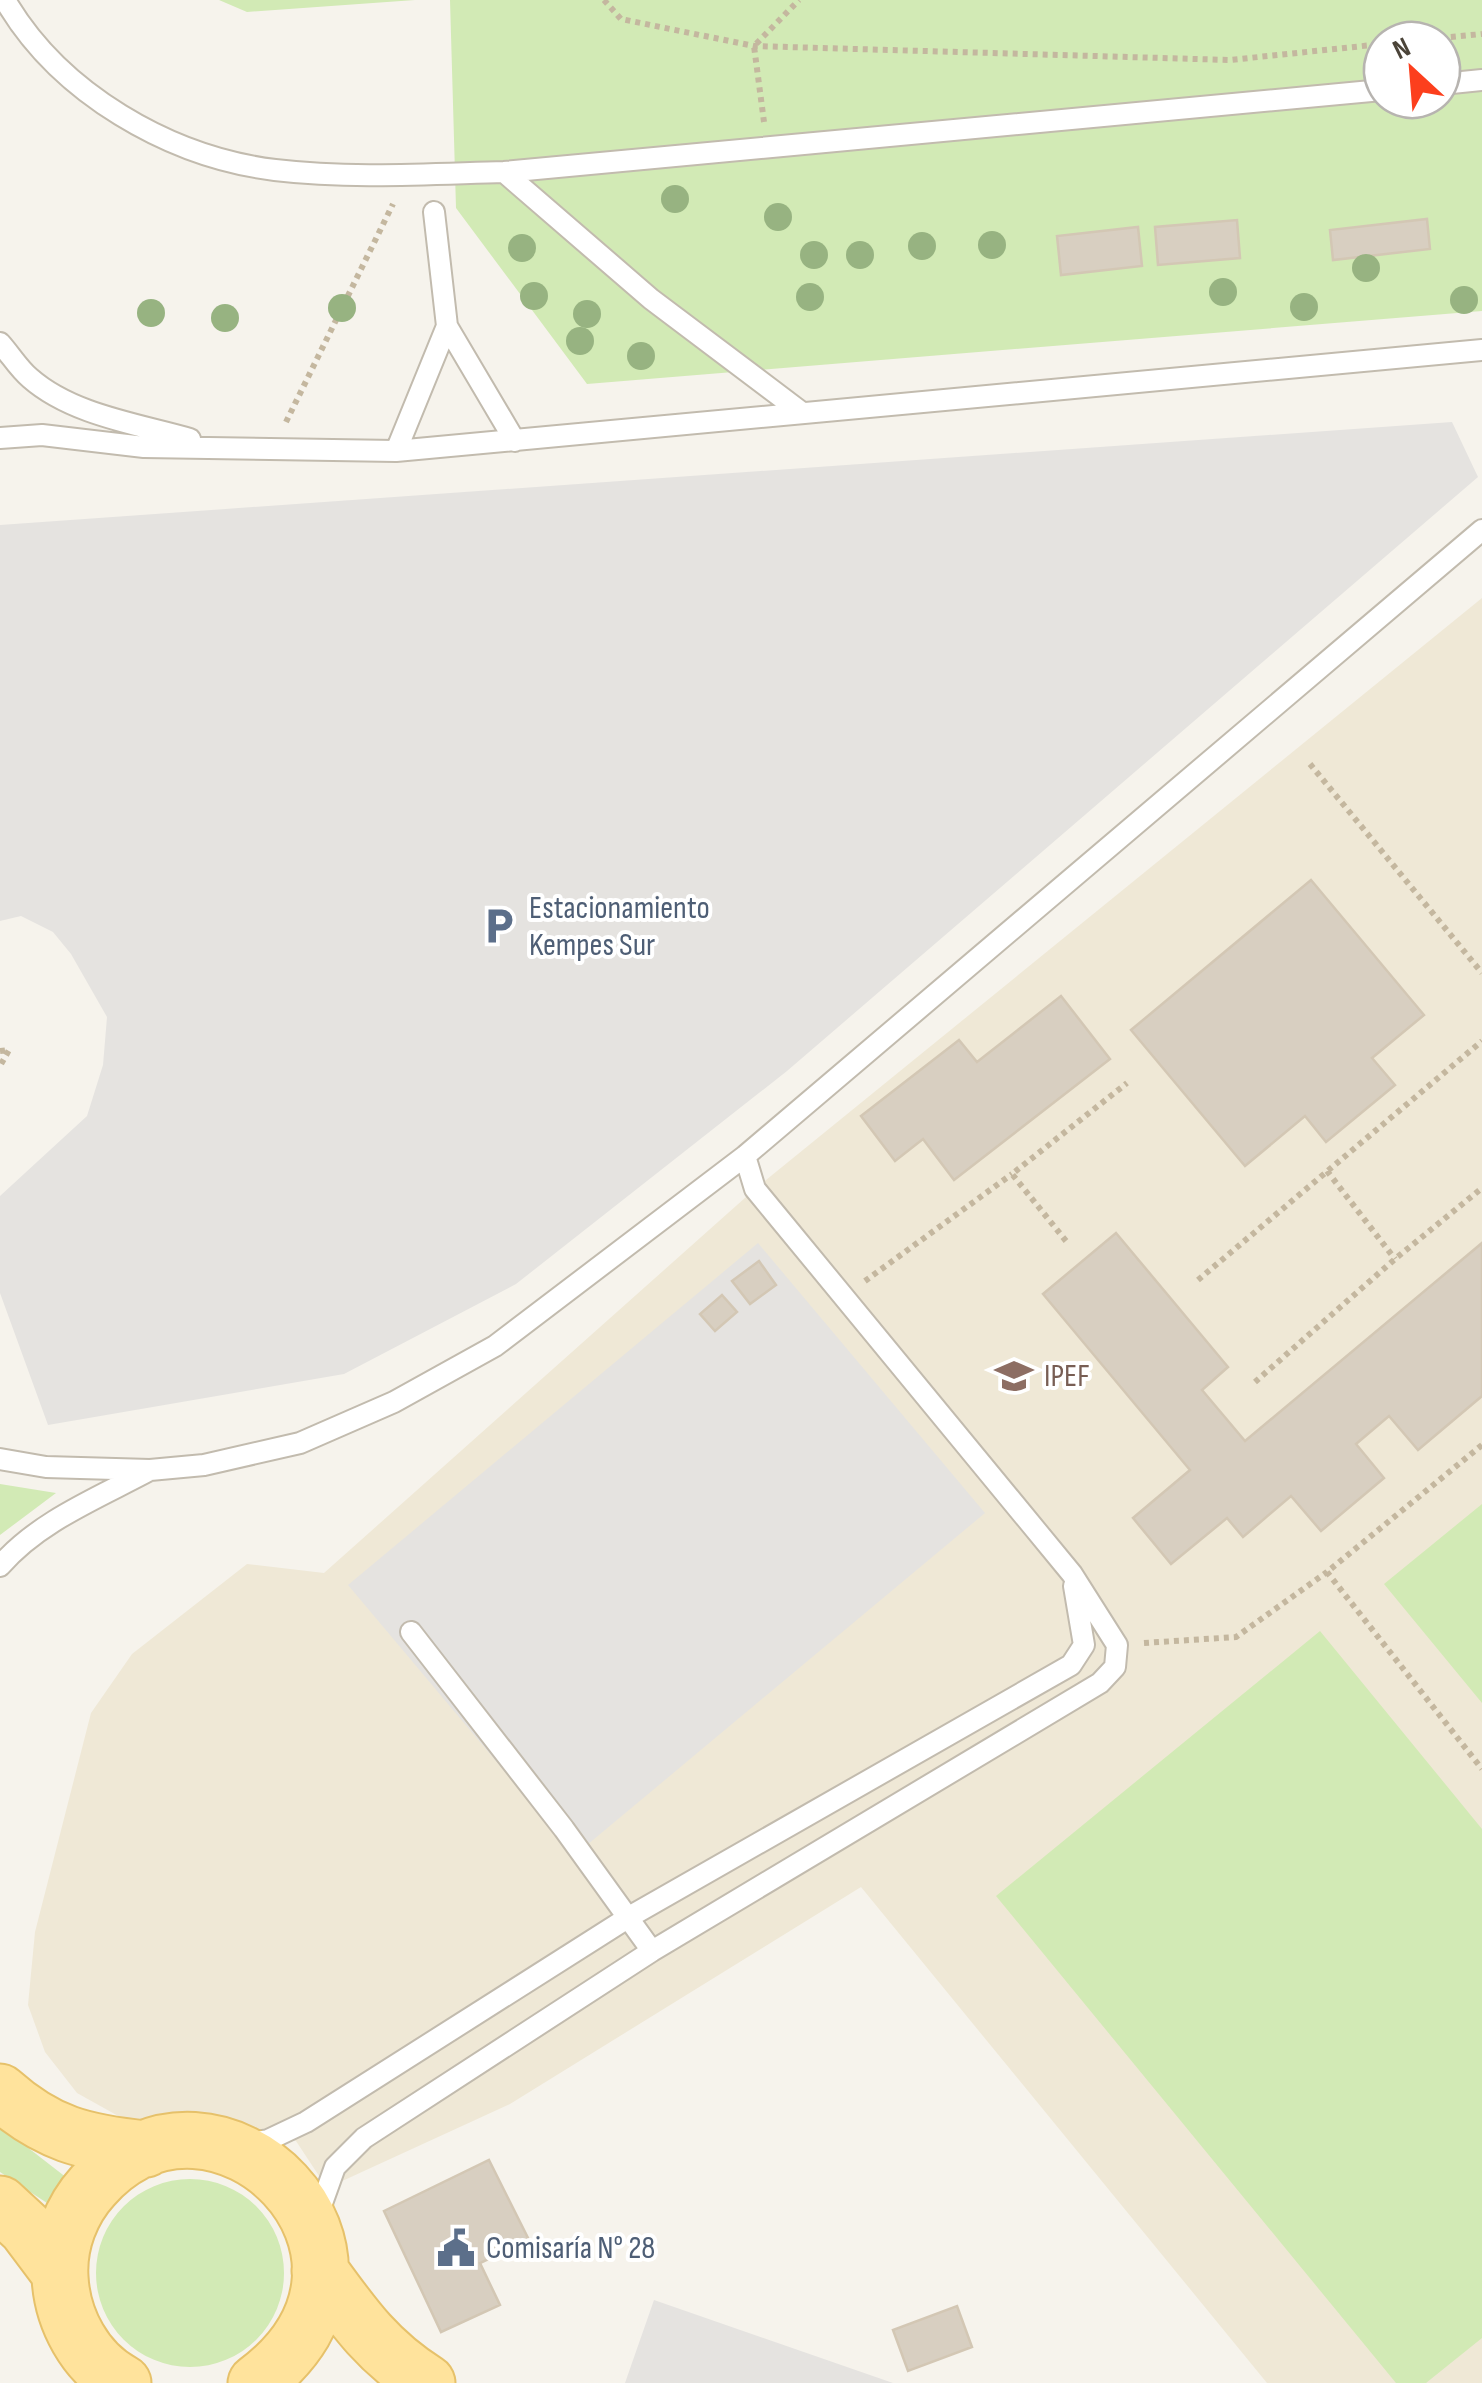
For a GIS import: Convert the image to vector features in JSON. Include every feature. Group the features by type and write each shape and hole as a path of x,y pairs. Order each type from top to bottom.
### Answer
{"main road":[{"path":"0,2092 58,2133 98,2144 146,2149 186,2142 225,2147 248,2155 279,2177 302,2206 316,2250 365,2333 387,2356 428,2383"},
{"path":"123,2383 93,2360 76,2335 67,2315 59,2272 70,2220 83,2197 122,2161 146,2149"},
{"path":"0,2204 26,2228 59,2272"},
{"path":"256,2383 277,2367 302,2336 318,2298 316,2250"}],"lane":[{"path":"5,0 40,48 106,106 154,133 208,156 273,170 364,176 504,172 1362,92"},
{"path":"504,172 651,300 801,412"},
{"path":"434,212 447,326 515,441"},
{"path":"396,451 447,326"},
{"path":"0,343 29,378 56,396 87,410 216,446"},
{"path":"0,438 42,436 144,447 396,451 1482,350"},
{"path":"0,1458 46,1467 150,1470 204,1465 300,1443 394,1402 495,1346 745,1156 1482,530"},
{"path":"316,2250 335,2167 364,2138 652,1950 1100,1683 1114,1667 1117,1646 1072,1574 755,1189 745,1156"},
{"path":"0,1566 46,1526 150,1470"},
{"path":"225,2147 268,2140 306,2122 629,1918 1071,1665 1084,1645 1072,1574"},
{"path":"411,1632 652,1950"}],"path":[{"path":"604,0 620,19 754,46 1230,60 1362,46"},
{"path":"754,46 799,0"},
{"path":"754,46 767,148"},
{"path":"272,450 408,175"},
{"path":"1310,764 1482,973"},
{"path":"1198,1280 1482,1041"},
{"path":"0,1051 9,1050 0,1066"},
{"path":"844,1297 1012,1174 1126,1082"},
{"path":"1327,1172 1395,1259"},
{"path":"1012,1174 1066,1241"},
{"path":"1255,1382 1482,1188"},
{"path":"1117,1646 1236,1637 1327,1572 1482,1445"},
{"path":"1327,1572 1482,1769"}],"shaded area":[{"name":"Estacionamiento Kempes Sur","path":"1452,422 1478,477 787,1071 516,1284 344,1374 48,1425 0,1293 0,1196 87,1116 103,1065 107,1017 71,954 53,932 21,916 0,921 0,525"},
{"name":"IPEF","path":"1482,598 1482,2383 1267,2383 861,1887 510,2104 327,2188 296,2141 240,2128 129,2122 77,2093 45,2052 28,2005 35,1932 91,1713 132,1654 247,1564 324,1573 755,1189"},
{"path":"758,1243 985,1513 575,1855 348,1585"},
{"path":"654,2300 893,2383 625,2383"}],"green space":[{"path":"219,0 415,0 247,12"},
{"path":"450,0 1482,0 1482,311 587,384 456,208"},
{"path":"0,1484 56,1493 0,1535"},
{"path":"1482,1504 1482,1703 1384,1584"},
{"path":"1320,1631 1482,1829 1482,2338 1426,2383 1396,2383 996,1896"},
{"path":"0,2126 67,2178 50,2205 0,2172"},
{"path":"190,2179 226,2186 256,2207 277,2237 284,2273 277,2309 256,2339 226,2360 190,2367 154,2360 124,2339 103,2309 96,2273 103,2237 124,2207 154,2186"}],"building":[{"path":"1427,219 1430,249 1333,260 1330,230"},
{"path":"1237,220 1240,258 1158,265 1155,227"},
{"path":"1138,227 1142,266 1061,275 1057,236"},
{"path":"1311,880 1424,1015 1372,1058 1395,1085 1326,1142 1305,1116 1245,1166 1131,1030"},
{"path":"1061,996 1110,1059 954,1180 923,1139 895,1161 861,1116 959,1040 977,1062"},
{"path":"1116,1233 1228,1367 1202,1390 1245,1441 1482,1243 1482,1396 1418,1450 1389,1416 1356,1444 1384,1478 1321,1531 1291,1496 1243,1537 1227,1518 1171,1564 1133,1518 1190,1470 1043,1294"},
{"path":"759,1261 776,1285 750,1304 732,1281"},
{"path":"722,1295 737,1312 715,1331 700,1314"},
{"name":"Comisaría N° 28","path":"489,2160 529,2240 480,2263 500,2305 441,2332 384,2211"},
{"path":"957,2306 972,2347 908,2371 893,2330"}],"place":[{"name":"Estacionamiento Kempes Sur","path":"499,926"},
{"name":"IPEF","path":"1014,1376"},
{"name":"Comisaría N° 28","path":"456,2248"}]}
